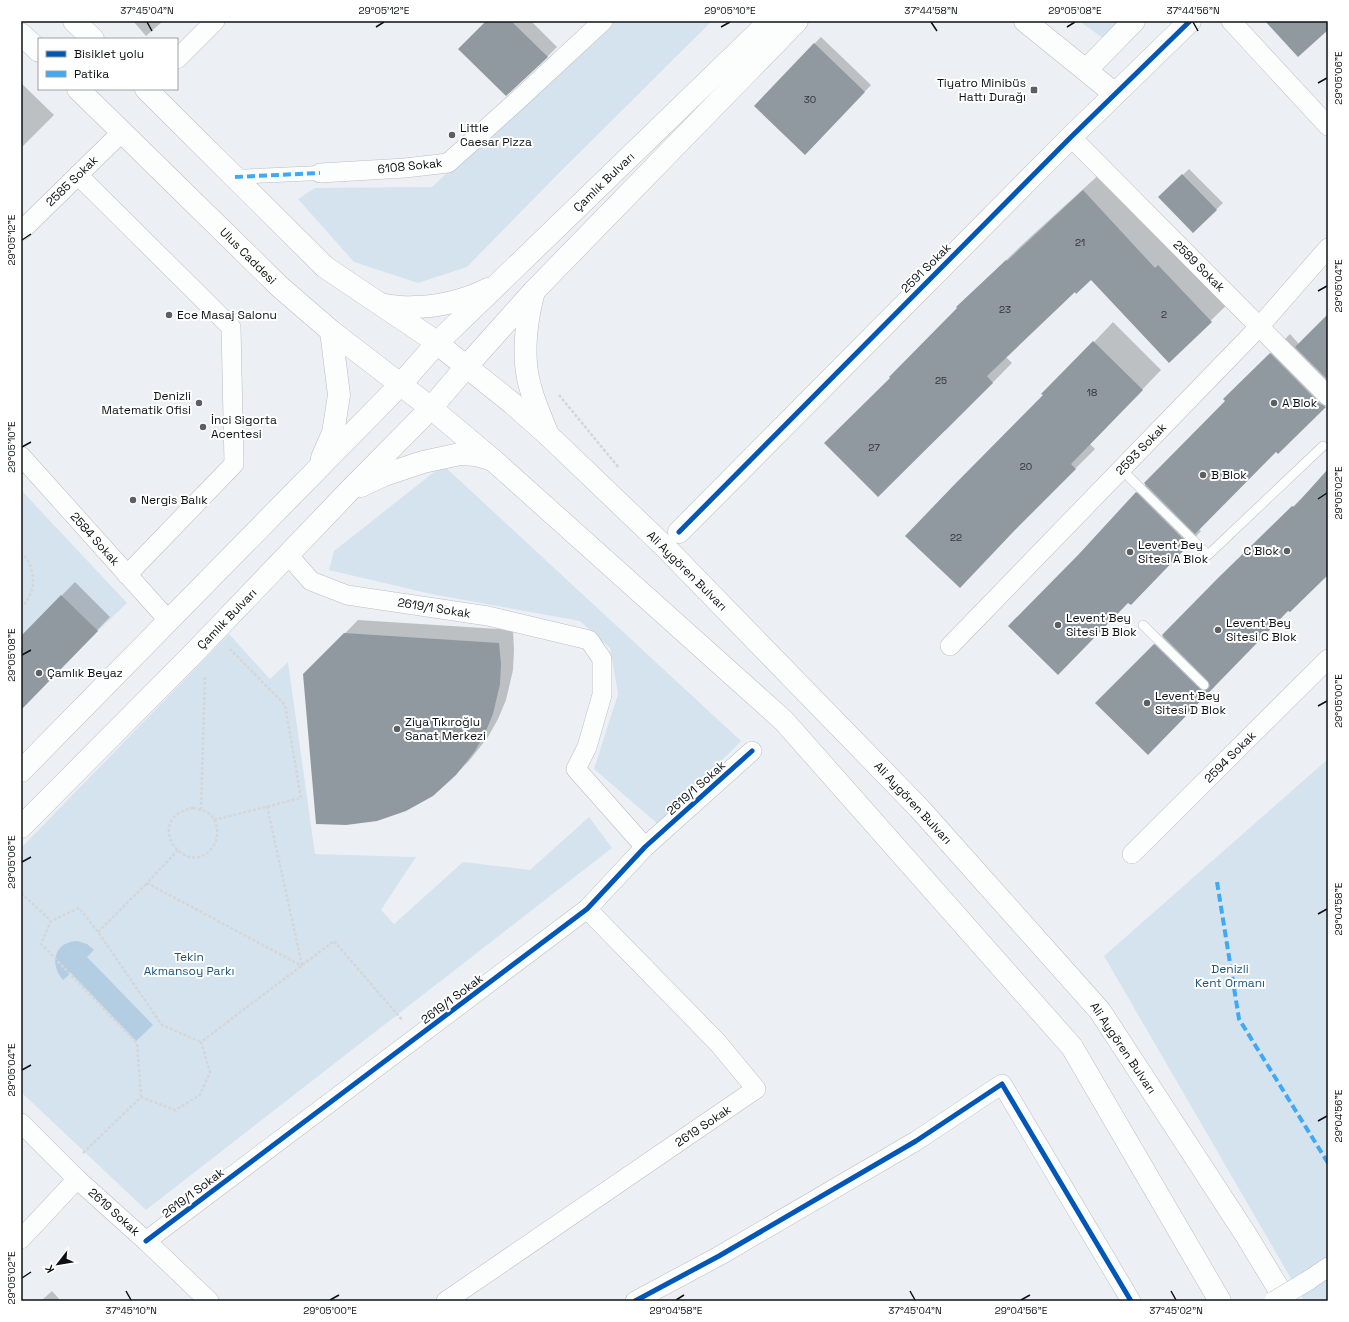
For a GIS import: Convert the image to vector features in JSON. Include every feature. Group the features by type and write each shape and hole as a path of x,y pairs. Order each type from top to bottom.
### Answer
{"main road":[{"path":"74,21 92,38"},
{"name":"Çamlık Bulvarı","path":"21,771 400,385 437,343 770,21"},
{"name":"Çamlık Bulvarı","path":"21,827 213,633 431,408 534,291 797,21"},
{"path":"1025,21 1115,94"},
{"path":"1086,70 1134,21"},
{"name":"2591 Sokak","path":"679,532 1071,137 1190,21"},
{"path":"21,34 38,50"},
{"name":"Ulus Caddesi","path":"79,90 280,287 331,330 431,408"},
{"path":"147,90 326,267 437,343 466,367"},
{"path":"383,305 414,308 448,303 474,296 501,282"},
{"path":"534,291 529,310 526,365 535,402 548,435"},
{"path":"317,470 333,433 338,394 331,330"},
{"name":"Ali Aygören Bulvarı","path":"466,367 512,402 665,548 919,808 1100,1011 1246,1235 1286,1301"},
{"path":"431,408 493,460 784,721 1072,1047 1220,1301"},
{"path":"348,492 384,475 423,462 460,454 476,455 493,460"}],"street":[{"path":"178,58 215,21"},
{"name":"6108 Sokak","path":"235,177 405,168 448,163 603,21"},
{"path":"1231,21 1328,126"},
{"name":"2585 Sokak","path":"21,231 122,132"},
{"name":"2589 Sokak","path":"1071,137 1328,396"},
{"path":"78,175 231,327 234,464 127,575"},
{"name":"2593 Sokak","path":"950,646 1259,327 1328,248"},
{"name":"2584 Sokak","path":"21,456 168,622"},
{"name":"2619/1 Sokak","path":"288,555 311,581 348,595 488,616 589,640 602,659 602,695 587,747 576,769 645,847"},
{"name":"2594 Sokak","path":"1132,854 1328,659"},
{"name":"2619/1 Sokak","path":"146,1241 587,909 645,847 752,751"},
{"name":"2619 Sokak","path":"446,1301 756,1089 718,1043 587,909"},
{"path":"635,1301 719,1256 916,1141 1002,1084 1131,1301"},
{"name":"2619 Sokak","path":"21,1123 72,1174 209,1301"},
{"path":"21,1239 72,1174"},
{"path":"1274,1301 1328,1267"}],"lane":[{"path":"1121,469 1208,555 1323,446"},
{"path":"1143,625 1204,684"}],"path":[{"path":"557,393 622,472"},
{"path":"21,552 30,564 33,591 21,608"},
{"path":"213,633 285,705 301,798 214,820"},
{"path":"201,810 205,675"},
{"path":"267,806 302,966"},
{"path":"193,808 201,810 211,815 214,820 217,828 215,844 202,856 185,856 172,845 169,837 169,828 172,820 184,809 193,808"},
{"path":"98,932 178,850"},
{"path":"147,883 302,966"},
{"path":"21,893 51,920"},
{"path":"72,1174 141,1097 137,1043 41,944 51,920 79,908 98,932 162,1025 201,1042 210,1072 200,1095 175,1110 141,1097"},
{"path":"201,1042 334,941 417,1038"}],"green space":[{"path":"610,21 712,21 467,267 418,283 354,262 298,199 315,188 432,187"},
{"path":"1079,21 1128,21 1107,41"},
{"path":"443,465 741,741 659,825 594,769 618,694 610,648 580,621 431,594 329,570 334,551"},
{"path":"21,490 127,603 21,705"},
{"name":"Tekin Akmansoy Parkı","path":"229,634 270,679 288,662 315,854 416,857 381,910 394,924 463,862 530,870 589,817 612,848 146,1210 21,1092 21,848"},
{"name":"Denizli Kent Ormanı","path":"1328,759 1328,1301 1304,1301 1104,956"}],"water":[{"path":"77,941 87,944 94,950 87,957 153,1025 136,1041 71,973 63,980 59,974 55,961 56,955 63,945 69,942"}],"building":[{"path":"486,21 511,21 548,57 506,96 458,49"},
{"path":"1265,21 1328,21 1328,30 1298,57"},
{"path":"814,43 865,92 805,155 754,106"},
{"path":"1182,174 1217,210 1193,233 1158,197"},
{"path":"1083,190 1155,268 1158,265 1212,322 1169,363 1091,280 1076,294 1075,292 987,376 993,383 878,497 824,443 890,378 889,377 957,308 956,307"},
{"path":"1328,314 1328,380 1295,347"},
{"path":"1093,341 1143,390 1071,464 1076,469 960,588 905,536 1043,395 1041,394"},
{"path":"1270,353 1320,404 1326,407 1278,454 1276,452 1195,534 1144,483 1225,401 1223,399"},
{"path":"1328,469 1328,575 1290,612 1288,611 1148,755 1095,703 1154,644 1200,689 1203,691 1208,689 1210,686 1208,681 1162,635 1292,506 1294,507"},
{"path":"1136,492 1187,543 1181,549 1183,551 1131,605 1128,603 1058,675 1008,626 1079,554"},
{"name":"Çamlık Beyaz","path":"61,595 98,631 21,710 21,636"},
{"name":"Ziya Tıkıroğlu Sanat Merkezi","path":"344,633 499,643 501,664 500,684 493,714 475,751 456,775 433,796 406,811 377,821 346,825 316,824 303,674"}],"marked path":[{"path":"235,177 320,173"},
{"path":"1217,882 1239,1019 1328,1163"}],"cycle path":[{"path":"679,532 1071,137 1190,21"},
{"path":"146,1241 587,909 645,847 752,751"},
{"path":"635,1301 719,1256 916,1141 1002,1084 1131,1301"}],"place":[{"name":"Tiyatro Minibüs Hattı Durağı","path":"1034,90"},
{"name":"Little Caesar Pizza","path":"452,135"},
{"name":"Ece Masaj Salonu","path":"169,315"},
{"name":"Denizli Matematik Ofisi","path":"199,403"},
{"name":"A Blok","path":"1274,403"},
{"name":"İnci Sigorta Acentesi","path":"203,427"},
{"name":"B Blok","path":"1203,475"},
{"name":"Nergis Balık","path":"133,500"},
{"name":"C Blok","path":"1287,551"},
{"name":"Levent Bey Sitesi A Blok","path":"1130,552"},
{"name":"Levent Bey Sitesi B Blok","path":"1058,625"},
{"name":"Levent Bey Sitesi C Blok","path":"1218,630"},
{"name":"Çamlık Beyaz","path":"39,673"},
{"name":"Levent Bey Sitesi D Blok","path":"1147,703"},
{"name":"Ziya Tıkıroğlu Sanat Merkezi","path":"397,729"}]}
